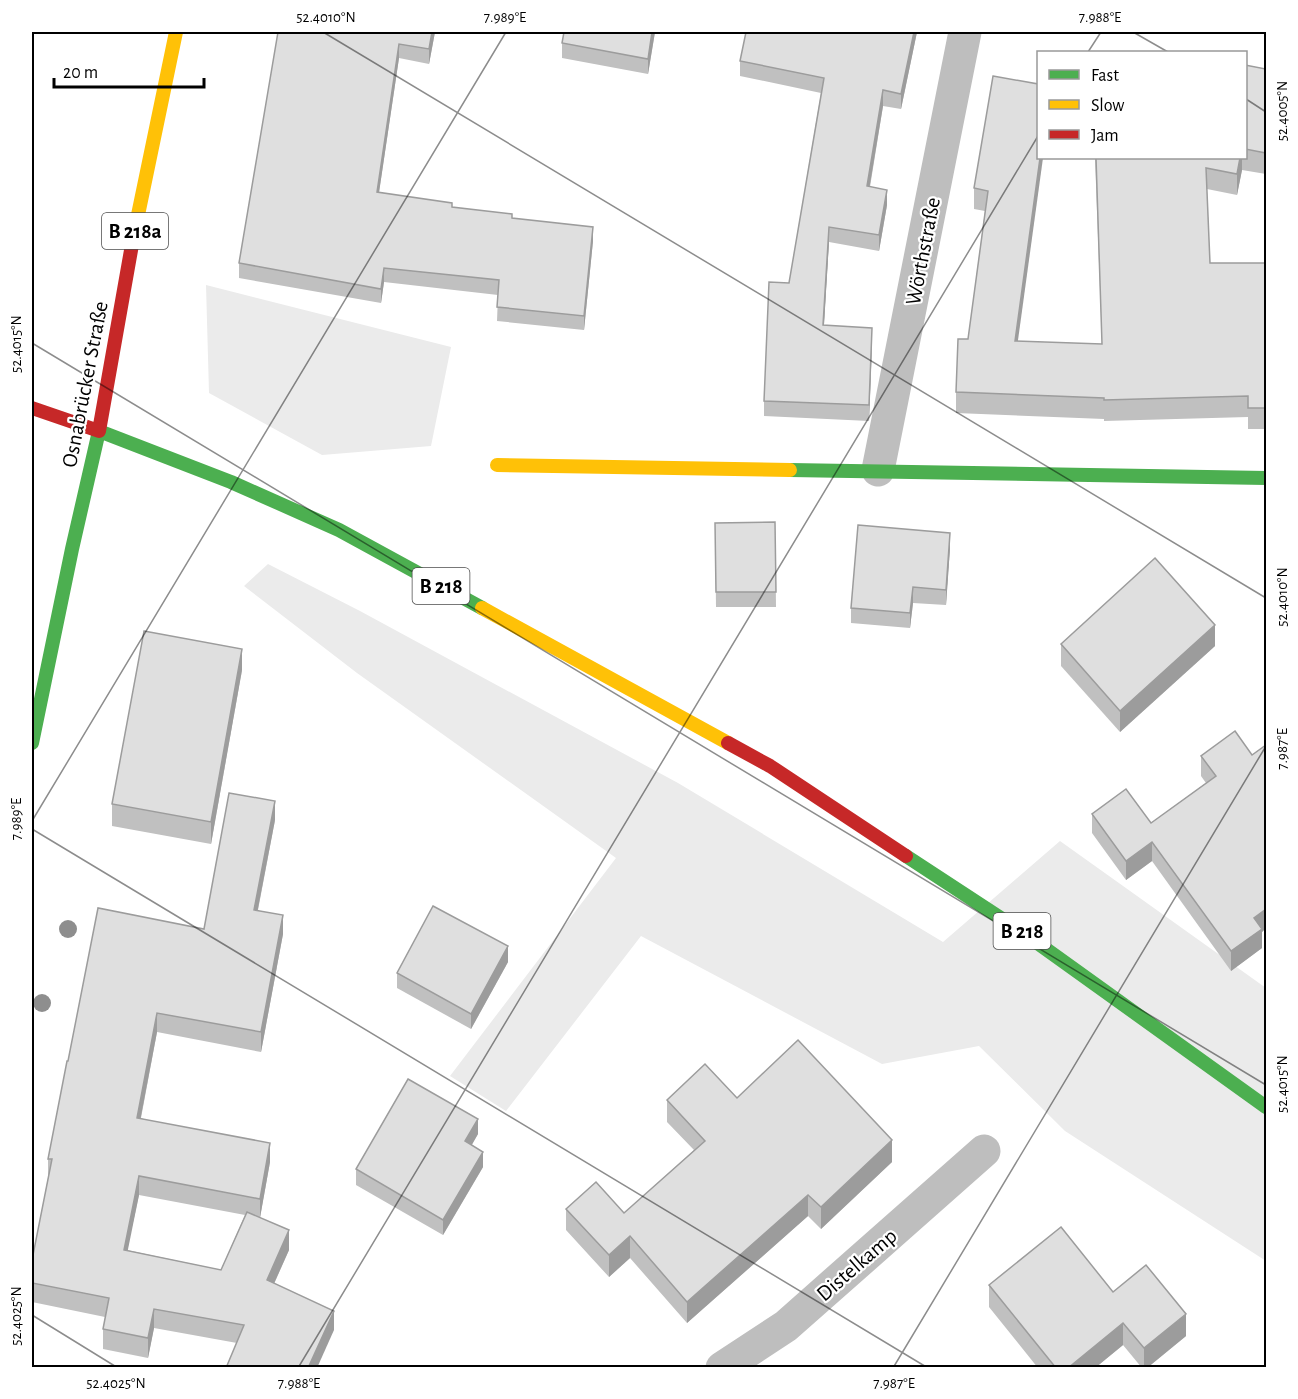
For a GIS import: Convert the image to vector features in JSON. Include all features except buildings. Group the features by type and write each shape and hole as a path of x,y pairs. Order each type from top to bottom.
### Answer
{"main road":[{"name":"Osnabrücker Straße","path":"32,743 99,431 126,276 176,32"},
{"name":"B 218","path":"32,408 231,482 339,530 770,766 1025,934 1266,1107"},
{"path":"497,465 1266,478"}],"street":[{"name":"Wörthstraße","path":"878,470 965,32"},
{"name":"Distelkamp","path":"722,1368 786,1326 984,1151"}],"shaded area":[{"path":"206,285 451,347 431,446 322,455 209,393"},
{"path":"268,564 360,611 678,783 943,942 1060,841 1266,988 1266,1261 1065,1131 979,1046 882,1064 641,936 506,1111 450,1076 616,858 357,673 244,586"}],"traffic: fast":[{"path":"32,743 99,431"},
{"path":"99,431 231,482 339,530 482,608"},
{"path":"790,470 1266,478"},
{"path":"906,856 1025,934 1266,1107"}],"traffic: slow":[{"path":"133,239 176,32"},
{"path":"497,465 790,470"},
{"path":"482,608 728,743"}],"traffic: jam":[{"path":"32,408 99,431 133,239"},
{"path":"728,743 770,766 906,856"}]}
